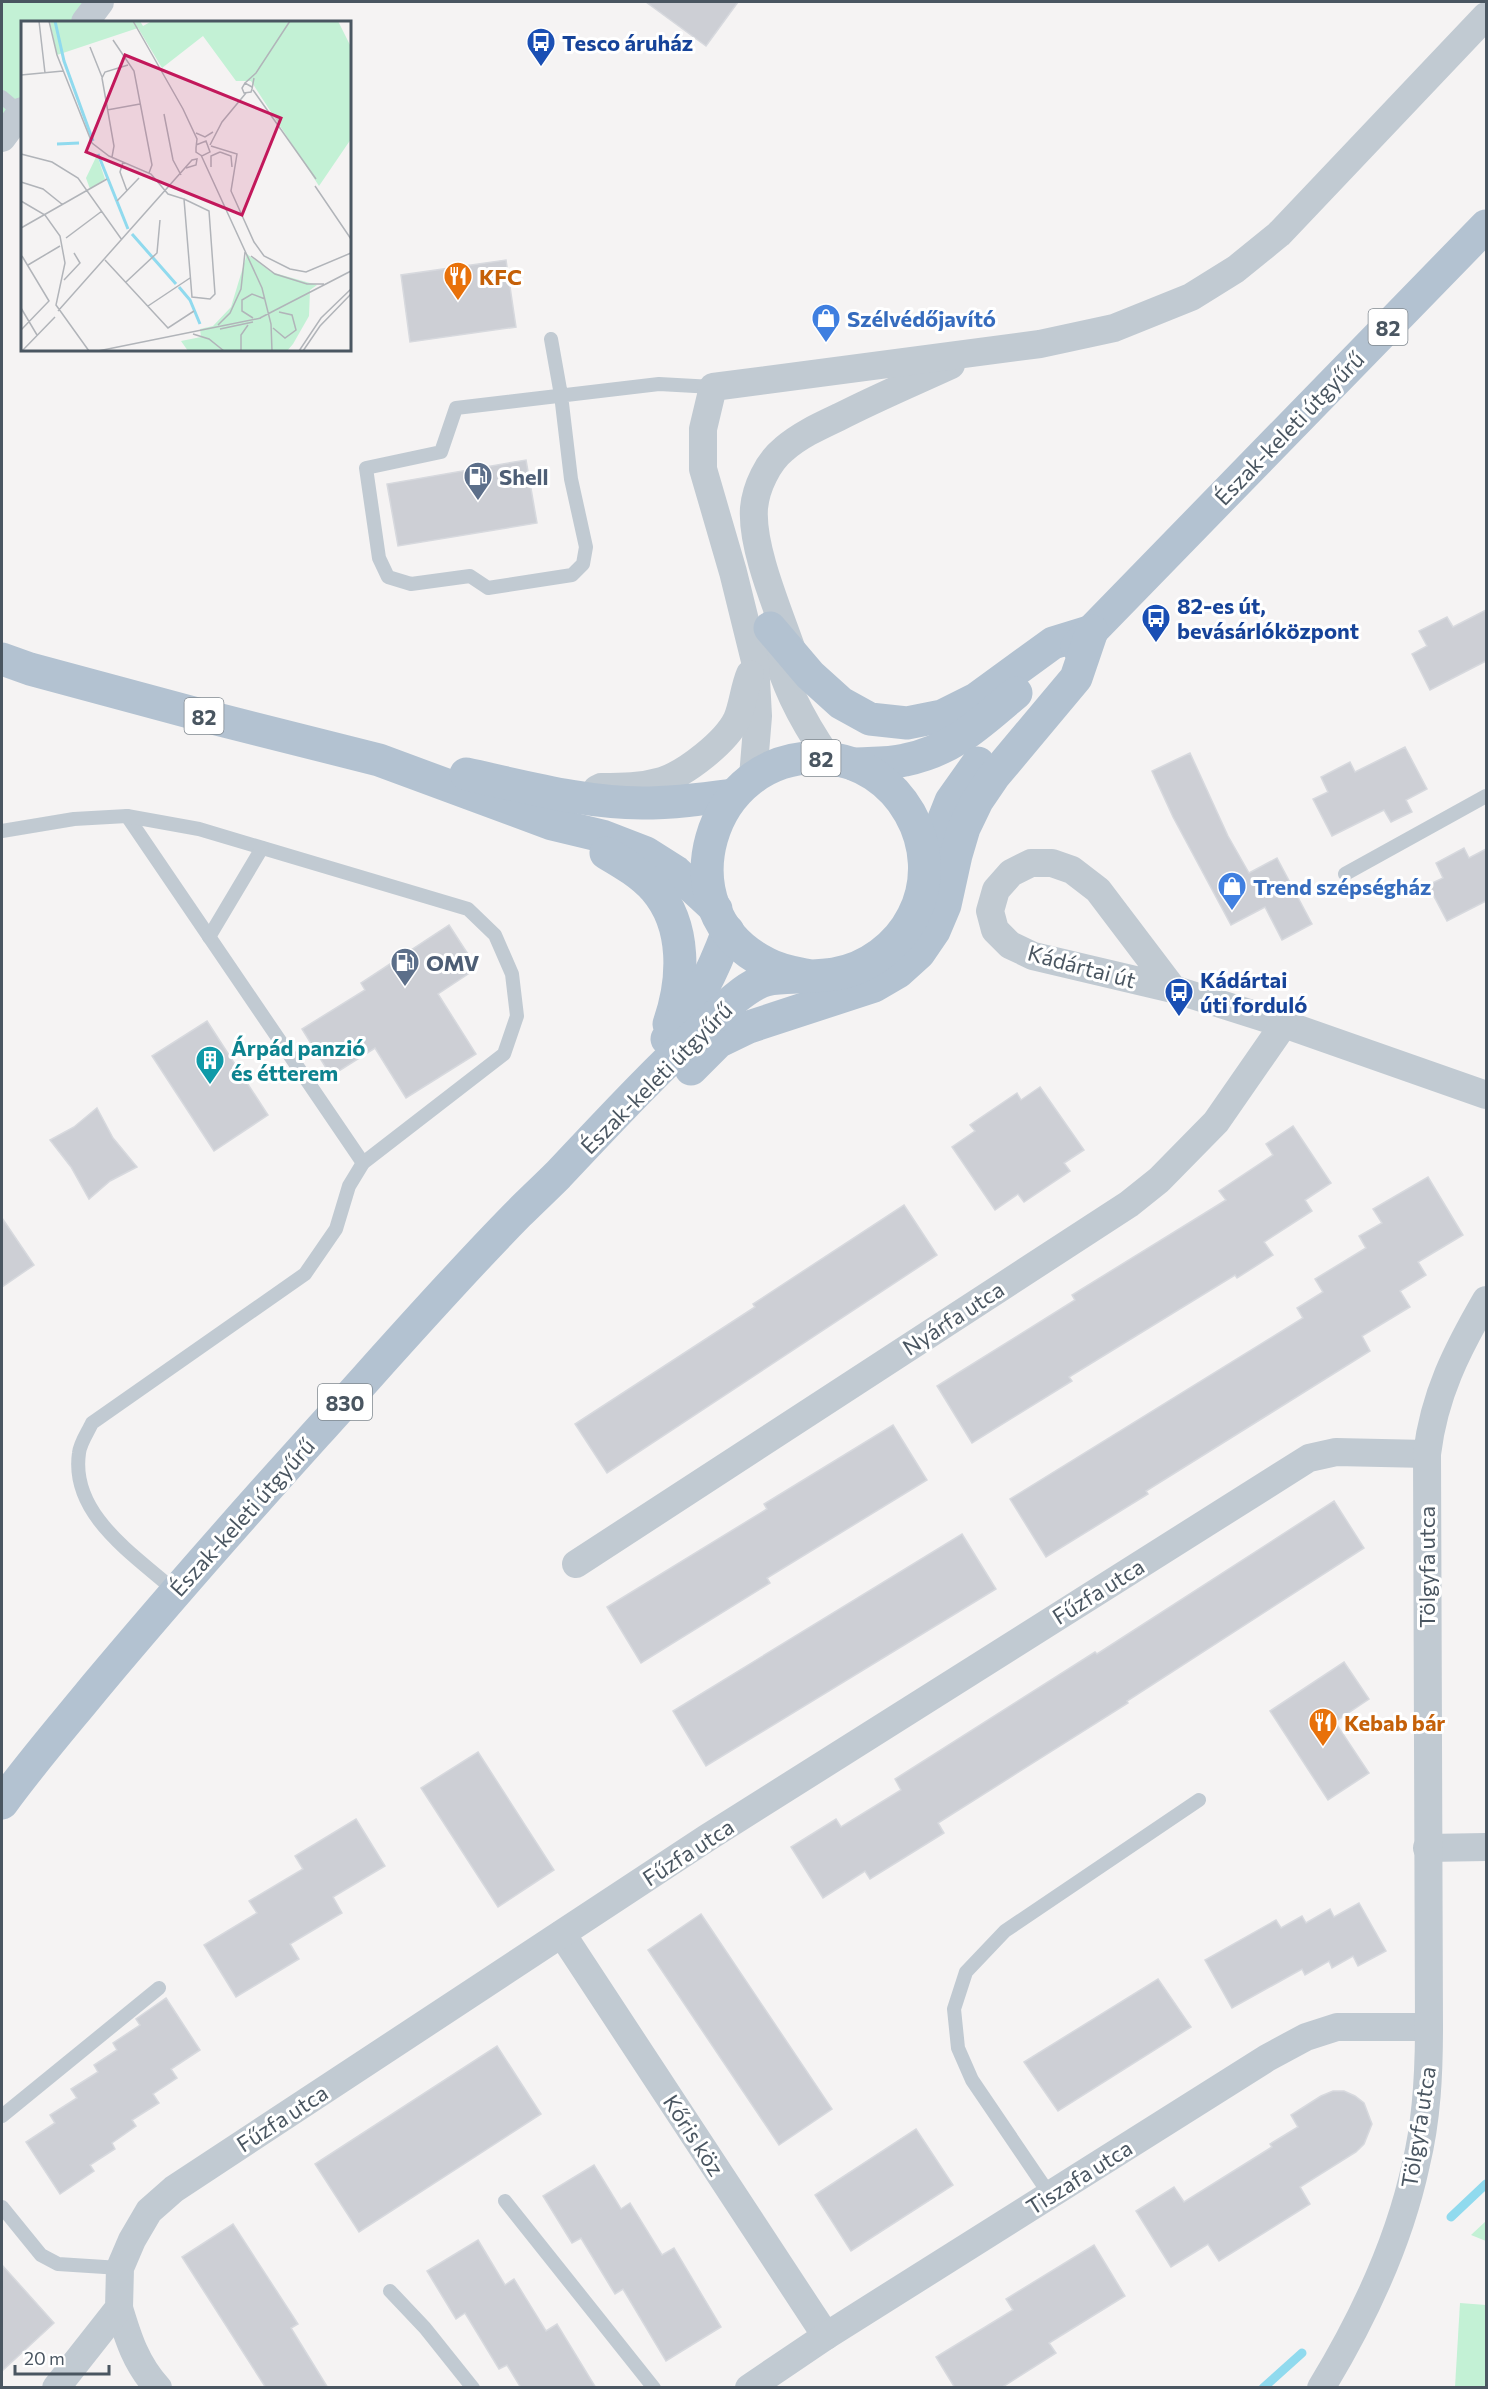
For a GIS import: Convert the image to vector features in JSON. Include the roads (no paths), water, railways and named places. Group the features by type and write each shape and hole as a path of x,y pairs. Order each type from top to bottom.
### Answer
{"main road":[{"name":"Észak-keleti útgyűrű","path":"1092,631 1486,226"},
{"path":"770,628 810,675 842,703 870,719 907,723 942,716 976,699 1053,643 1092,631"},
{"name":"82","path":"722,920 708,886 709,845 720,814 743,786 776,764 793,760 903,761 943,747 969,734 1092,631"},
{"name":"82","path":"925,864 951,801 987,752 1071,652 1092,631"},
{"name":"830","path":"518,1214 560,1190 608,1151 718,1042 749,1027 874,986 898,972 919,953 934,931 945,905 964,828 977,801 993,776 1076,678 1092,631"},
{"name":"82","path":"8,662 379,760 552,824 602,836 646,853 676,872 722,920 744,949 764,963 787,972 811,976 835,974 859,967 880,955 899,937 917,907 922,891 925,864 921,838 912,814 890,787 876,776 840,761"},
{"name":"82","path":"379,760 411,762 581,798 640,803 686,802 743,786"},
{"path":"552,824 634,871 653,887 665,902 680,946 681,975 677,1001 661,1046"},
{"name":"Észak-keleti útgyűrű","path":"518,1214 543,1175 690,1012 716,963 722,920"},
{"name":"Észak-keleti útgyűrű","path":"2,1803 175,1591 404,1336 518,1214 685,1043 727,1005 763,980 811,976"}],"street":[{"path":"86,21 100,2"},
{"path":"743,786 758,716 755,661 734,572 703,470 703,429 713,387 1041,344 1114,328 1191,297 1236,268 1279,234 1486,16"},
{"path":"2,138 15,107"},
{"path":"793,653 760,553 755,529 754,508 759,487 769,467 783,450 800,437 874,400 980,352"},
{"path":"734,572 770,628 776,655 803,721 840,761"},
{"path":"581,798 601,786 632,787 664,780 697,761 718,743 736,719 743,690 755,661"},
{"name":"Kádártai út","path":"1173,988 1098,890 1072,870 1052,863 1031,863 1011,873 996,890 990,910 995,930 1010,945 1034,956 1173,988 1284,1024 1486,1095"},
{"name":"Nyárfa utca","path":"576,1564 1129,1204 1159,1180 1216,1122 1284,1024"},
{"name":"Tölgyfa utca","path":"1321,2388 1342,2354 1395,2238 1417,2164 1429,2071 1427,1454 1430,1426 1442,1385 1462,1341 1486,1300"},
{"name":"Fűzfa utca","path":"119,2308 120,2268 132,2240 149,2211 174,2189 707,1838 1309,1458 1336,1452 1427,1454"},
{"path":"1427,1848 1486,1846"},
{"name":"Kőris köz","path":"562,1934 826,2336"},
{"name":"Tiszafa utca","path":"749,2388 826,2336 1267,2058 1306,2037 1337,2027 1429,2027"},
{"path":"56,2388 119,2308"},
{"path":"119,2308 129,2343 143,2372 158,2388"}],"lane":[{"path":"551,339 561,395 571,479 586,548 583,564 572,574 488,588 470,576 411,584 388,577 379,558 366,468 441,452 456,408 561,395 659,384 713,387"},
{"path":"1345,874 1486,796"},
{"path":"2,831 74,819 127,816 199,829 468,909 495,935 512,974 517,1016 504,1054 363,1163 349,1186 336,1229 305,1274 92,1423 79,1452 80,1489 90,1509 108,1531 175,1591"},
{"path":"127,816 363,1163"},
{"path":"209,937 262,848"},
{"path":"1050,2195 972,2080 958,2048 954,2008 966,1972 1005,1931 1199,1800"},
{"path":"2,2116 159,1988"},
{"path":"505,2201 654,2388"},
{"path":"2,2208 41,2255 58,2264 120,2268"},
{"path":"390,2291 425,2328 473,2388"}],"waterway":[{"path":"1451,2217 1486,2184"},
{"path":"1263,2388 1302,2353"}],"place":[{"name":"Tesco áruház","path":"541,68"},
{"name":"KFC","path":"458,302"},
{"name":"Szélvédőjavító","path":"826,344"},
{"name":"Shell","path":"478,502"},
{"name":"82-es út, bevásárlóközpont","path":"1156,644"},
{"name":"Trend szépségház","path":"1232,912"},
{"name":"OMV","path":"405,988"},
{"name":"Kádártai úti forduló","path":"1179,1018"},
{"name":"Árpád panzió és étterem","path":"210,1086"},
{"name":"Kebab bár","path":"1323,1748"}]}
